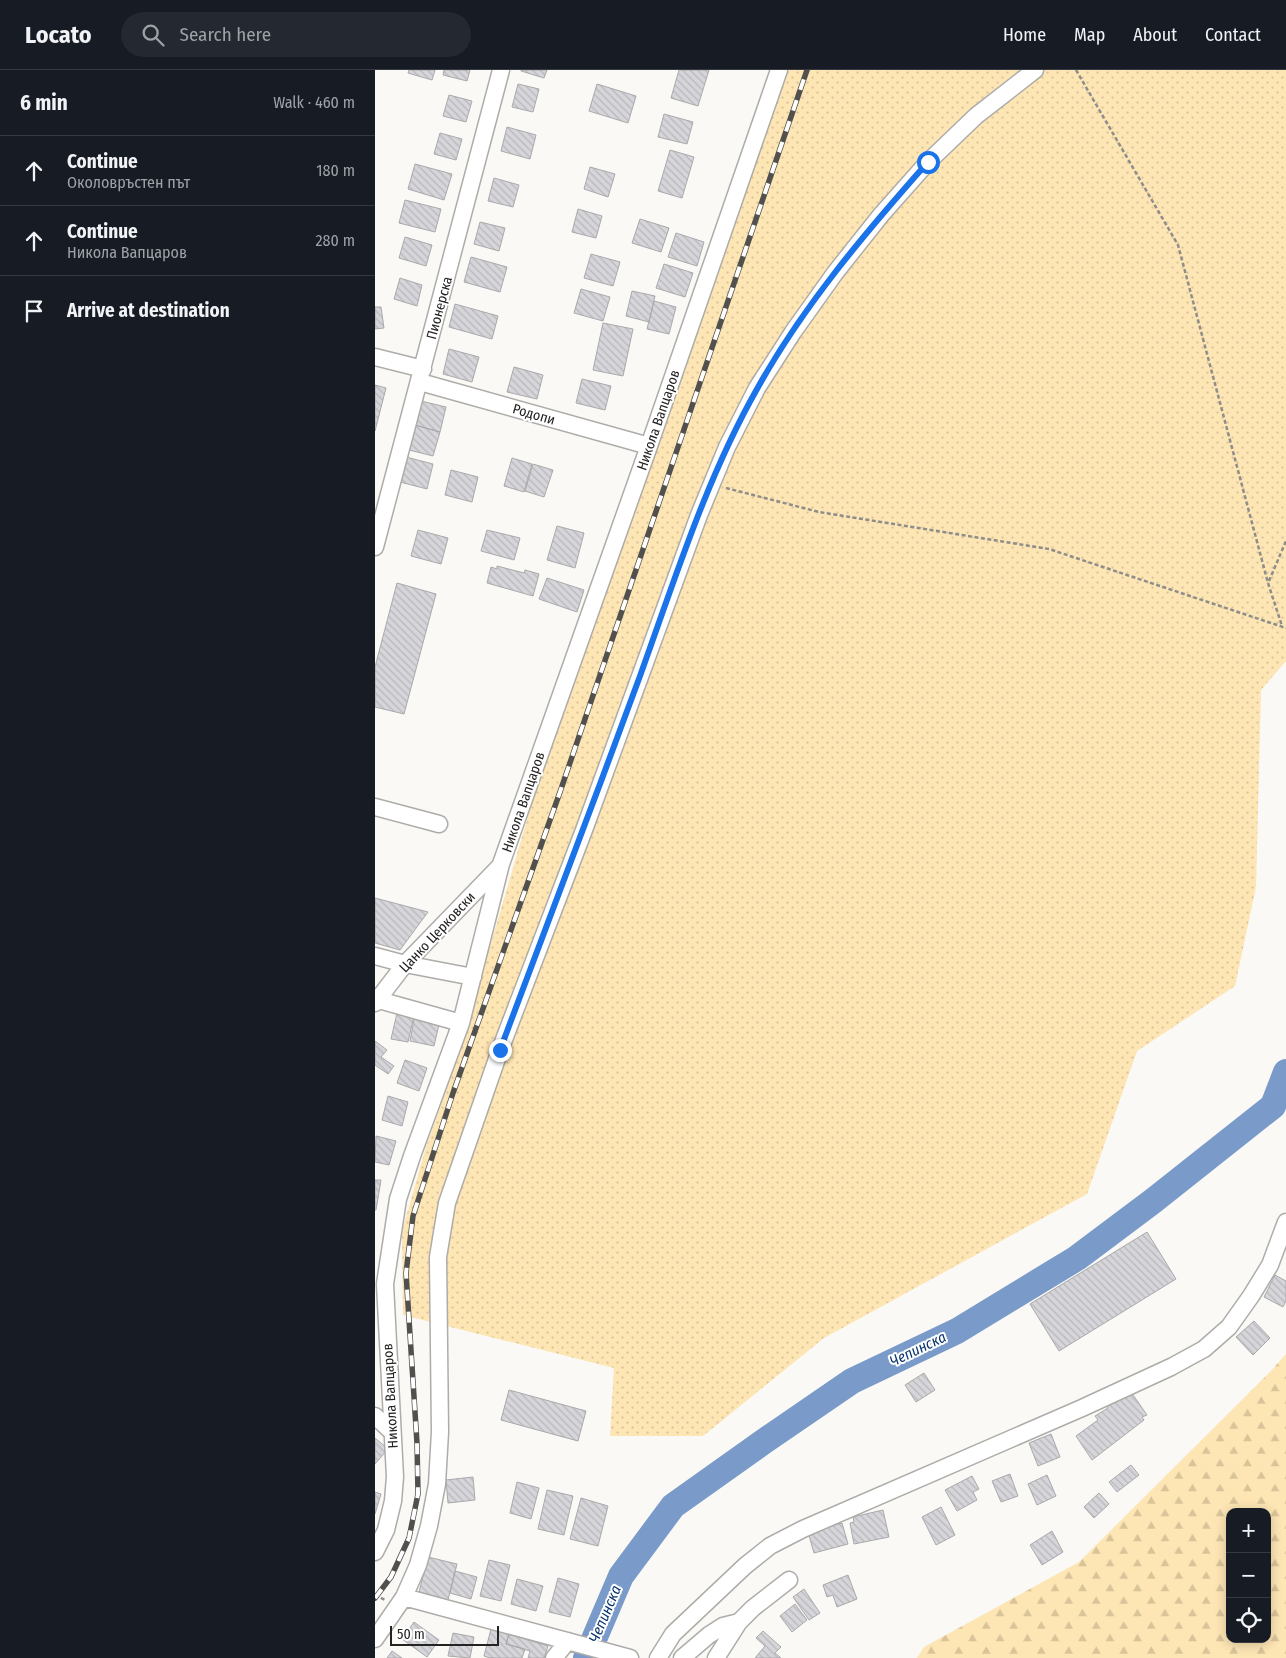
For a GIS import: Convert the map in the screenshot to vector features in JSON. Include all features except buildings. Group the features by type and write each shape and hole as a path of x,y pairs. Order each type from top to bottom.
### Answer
{"street":[{"name":"Пионерска","path":"375,547 501,70"},
{"name":"Никола Вапцаров","path":"375,1552 386,1530 393,1501 395,1477 385,1284 398,1199 461,1022 501,864 649,446 779,70"},
{"path":"375,1639 404,1597 419,1565 437,1484 440,1432 438,1257 447,1203 500,1050 727,447 757,388 793,332 835,273 881,215 928,162 976,116 1035,70"},
{"name":"Родопи","path":"375,357 421,375 649,446"},
{"path":"375,807 439,824"},
{"name":"Цанко Церковски","path":"376,1001 405,964 501,864"},
{"path":"375,956 405,964 473,977"},
{"path":"376,1001 461,1022"},
{"path":"658,1658 673,1634 745,1566 770,1546 803,1529 1100,1400 1171,1367 1204,1349 1229,1327 1251,1296 1270,1265 1286,1222"},
{"path":"375,1416 392,1432"},
{"path":"716,1658 739,1622 753,1608 789,1580"},
{"path":"404,1597 625,1656"},
{"path":"682,1658 709,1635 723,1626 739,1622"},
{"path":"554,1658 569,1641"}],"path":[{"path":"1076,70 1177,245 1268,583 1282,626"},
{"path":"712,484 819,512 1049,550 1286,628"},
{"path":"1268,583 1286,542"}],"green space":[{"path":"788,70 1286,70 1286,661 1261,690 1256,887 1235,986 1137,1051 1087,1194 824,1338 703,1436 610,1436 614,1368 403,1315 402,1231 426,1147 455,1066 532,803"},
{"path":"1286,1354 1286,1658 917,1658 924,1647 1079,1562"}],"waterway":[{"name":"Чепинска","path":"586,1658 621,1576 673,1506 852,1381 957,1331 1077,1258 1153,1201 1273,1106 1286,1072"}],"railway":[{"path":"375,1598 391,1577 409,1538 418,1494 417,1443 406,1273 413,1216 453,1093 560,792 807,70"}],"route":[{"path":"500,1050 584,830 699,515 727,447 757,388 793,332 835,273 881,215 928,162"}]}
